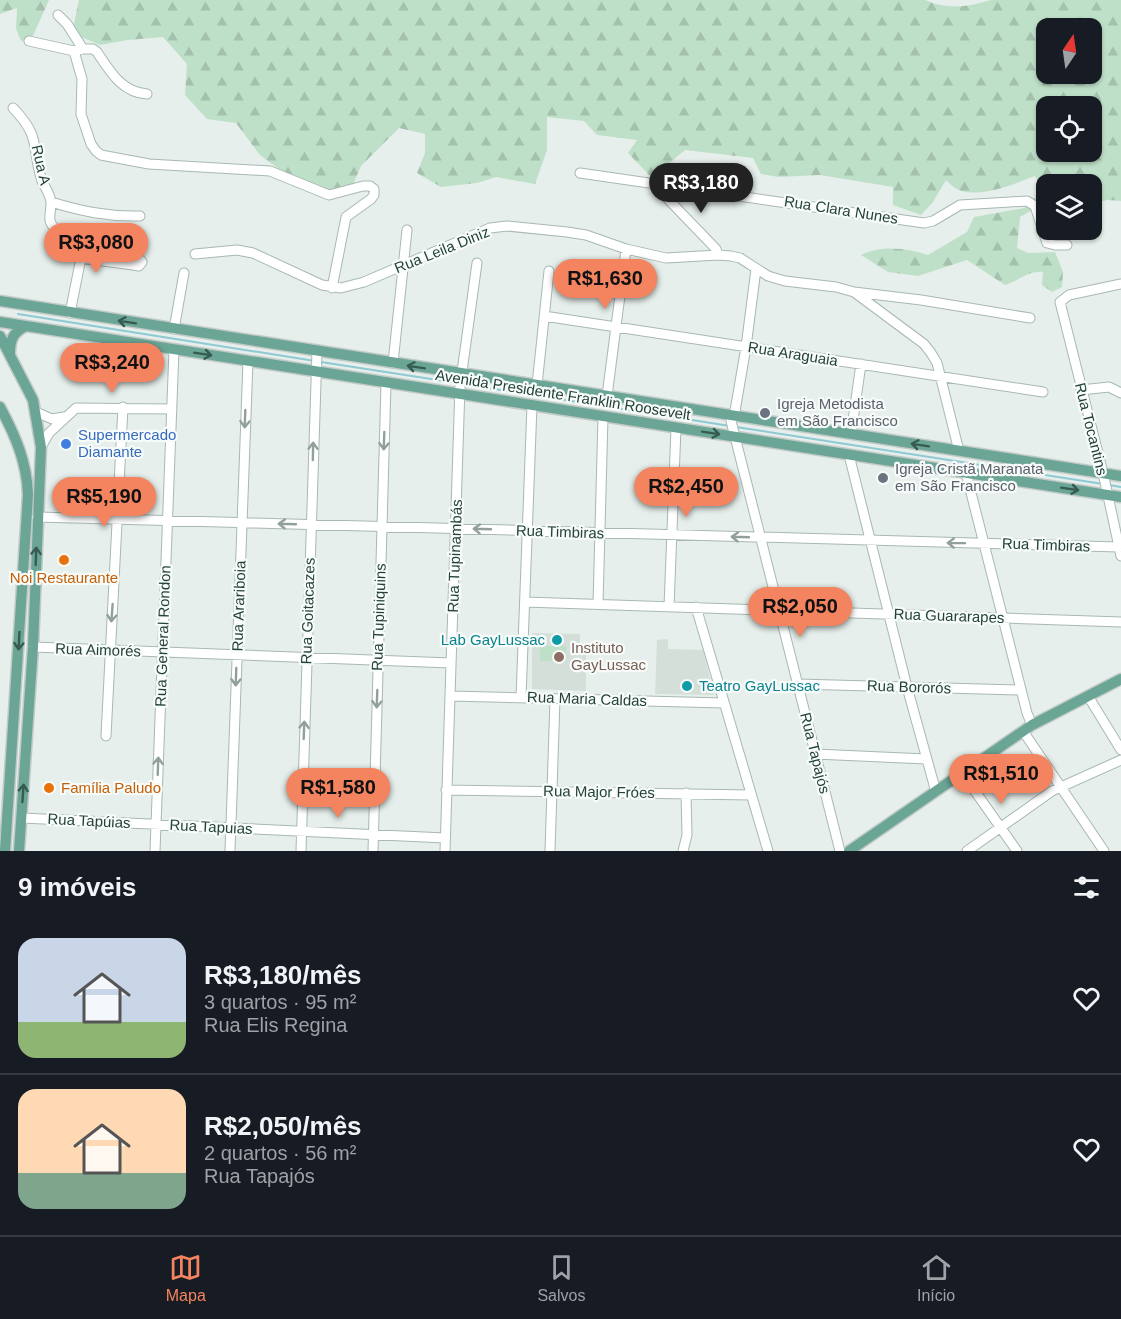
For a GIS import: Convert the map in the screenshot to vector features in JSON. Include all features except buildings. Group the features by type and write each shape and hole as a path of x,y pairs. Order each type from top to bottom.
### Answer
{"main road":[{"name":"Avenida Presidente Franklin Roosevelt","path":"2,304 174,329 316,361 386,383 537,385 607,396 849,455 966,473 1105,484 1121,476"},
{"path":"2,304 5,319 21,326 13,335 10,357"},
{"name":"Avenida Presidente Franklin Roosevelt","path":"0,322 248,361 393,363 532,405 675,428 733,426 851,434 959,451 1105,484 1121,497"},
{"path":"0,336 29,391 36,412 41,447 33,647 19,851"},
{"path":"0,351 10,357"},
{"path":"0,406 20,451 26,473 28,495 4,851"},
{"path":"849,851 1028,728 1121,679"}],"street":[{"path":"58,15 67,24 79,50 82,79 81,114 91,144 101,154 148,164 270,171 329,195 363,186 370,186 374,189 371,199 351,211 343,222 332,288 298,276 253,253 237,250 199,253"},
{"path":"29,41 79,50 95,50 122,86 131,91 147,94"},
{"name":"Rua A","path":"13,108 26,122 34,136 39,168 51,202 50,219 55,228 59,232 128,252 142,262 139,266 133,266 81,258"},
{"name":"Rua Clara Nunes","path":"580,173 924,223 933,221 960,205 1027,201 1036,209"},
{"path":"659,186 665,196 716,249 718,255"},
{"path":"51,202 90,213 115,217 140,216"},
{"name":"Rua Leila Diniz","path":"332,288 352,286 474,234 490,228 507,226 586,235 627,249 666,258 718,255 740,258 768,276 786,281 836,286 854,292 921,300 1030,318"},
{"path":"393,363 407,230"},
{"path":"1048,240 1050,245 1067,245"},
{"path":"607,396 627,249"},
{"path":"66,253 81,258 70,313"},
{"name":"Rua Tupinambás","path":"445,851 461,383 477,263"},
{"name":"Rua Tapajós","path":"756,269 733,426 840,851"},
{"path":"537,385 549,271"},
{"path":"174,329 184,273"},
{"name":"Rua Tocantins","path":"1120,552 1059,302 1069,295 1121,284"},
{"path":"854,292 924,344 932,353 959,451"},
{"name":"Rua Araguaia","path":"544,316 1043,392"},
{"name":"Rua General Rondon","path":"154,851 174,350"},
{"name":"Rua Arariboia","path":"230,851 248,361"},
{"name":"Rua Goitacazes","path":"301,851 316,361"},
{"path":"851,434 861,364"},
{"name":"Rua Tupiniquins","path":"373,851 386,383"},
{"path":"1082,390 1104,387 1120,389"},
{"path":"521,698 532,405"},
{"path":"41,447 49,433 76,408 172,409"},
{"path":"106,736 123,408"},
{"path":"36,412 52,419 66,416"},
{"path":"598,604 603,417"},
{"path":"669,607 675,428"},
{"path":"849,455 888,614 936,792"},
{"path":"966,473 1021,690 1028,728 1060,787 1104,851"},
{"name":"Rua Timbiras","path":"37,517 984,543 1120,552"},
{"name":"Rua Guararapes","path":"525,602 1121,622"},
{"path":"696,608 768,851"},
{"name":"Rua Aimorés","path":"33,647 451,663"},
{"name":"Rua Bororós","path":"797,684 1021,690"},
{"name":"Rua Maria Caldas","path":"450,696 724,703"},
{"path":"1088,696 1121,750"},
{"path":"550,851 555,699"},
{"path":"815,753 926,759"},
{"path":"967,851 1060,787 1121,760"},
{"path":"963,774 1017,851"},
{"name":"Rua Major Fróes","path":"446,790 751,795"},
{"path":"683,851 687,835 686,794"},
{"name":"Rua Tapúias","path":"22,818 156,824"},
{"name":"Rua Tapuias","path":"156,824 445,838"}],"shaded area":[{"name":"Instituto GayLussac","path":"532,633 580,634 580,643 586,644 586,691 532,689"},
{"path":"668,639 668,649 703,650 714,695 655,694 657,640"}],"green space":[{"path":"0,0 49,0 32,38 21,41 16,29 17,8 0,14"},
{"path":"79,0 925,0 941,5 958,6 991,0 1121,0 1121,201 1102,201 1102,174 1036,174 1036,178 1035,176 1007,186 975,193 957,189 946,180 933,202 921,215 893,205 893,187 820,175 779,177 761,174 753,158 685,150 652,178 628,153 637,140 597,135 584,121 547,117 547,150 535,184 496,177 477,183 441,187 417,173 425,153 425,134 399,128 361,166 351,189 327,191 288,176 260,155 236,123 207,119 185,95 187,64 163,37 100,45 72,33"},
{"path":"1036,197 1036,208 1020,217 1017,248 1028,253 1055,252 1063,272 1062,287 1052,292 1042,285 1043,272 1028,274 1005,285 967,260 918,276 888,272 861,255 877,250 894,249 928,255 967,232 974,217 1024,208"},
{"path":"540,646 566,646 566,662 540,661"}],"waterway":[{"path":"18,314 315,361"},
{"path":"321,362 457,383"},
{"path":"463,384 730,426"},
{"path":"736,427 1103,484"},
{"path":"1109,485 1121,487"}],"place":[{"name":"Igreja Metodista em São Francisco","path":"765,413"},
{"name":"Supermercado Diamante","path":"66,444"},
{"name":"Igreja Cristã Maranata em São Francisco","path":"883,478"},
{"name":"Noi Restaurante","path":"64,560"},
{"name":"Lab GayLussac","path":"557,640"},
{"name":"Instituto GayLussac","path":"559,657"},
{"name":"Teatro GayLussac","path":"687,686"},
{"name":"Família Paludo","path":"49,788"}]}
